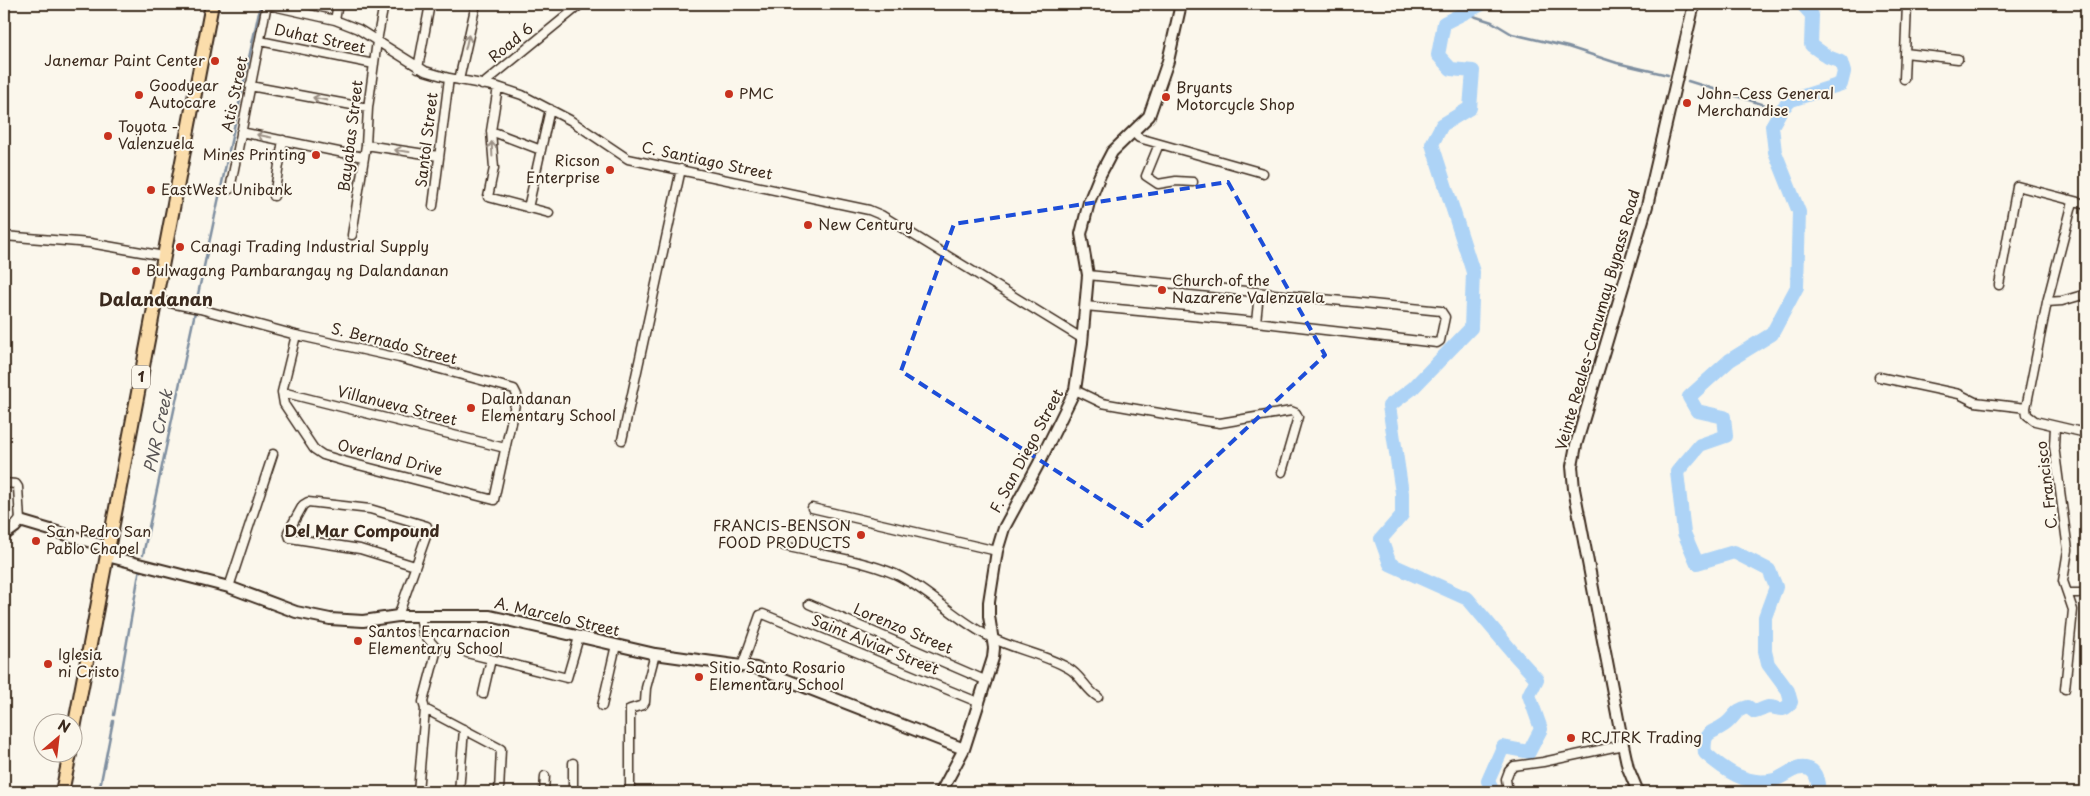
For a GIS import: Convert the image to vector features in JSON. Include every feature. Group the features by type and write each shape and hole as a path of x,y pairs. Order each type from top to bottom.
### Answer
{"highway":[{"name":"1","path":"77,714 212,4"},
{"path":"62,792 68,764"}],"street":[{"name":"C. Santiago Street","path":"266,4 292,6 358,29 418,68 449,78 498,87 522,95 550,109 628,158 869,210 881,215 1083,339"},
{"name":"Atis Street","path":"230,189 266,4"},
{"path":"335,20 338,4"},
{"name":"Bayabas Street","path":"352,234 366,145 368,108 377,41 384,4"},
{"path":"418,68 430,4"},
{"path":"459,80 476,4"},
{"name":"Road 6","path":"482,85 580,4"},
{"name":"F. San Diego Street","path":"942,792 964,749 993,658 989,602 1004,528 1075,390 1083,339 1088,275 1081,234 1091,194 1112,152 1149,116 1168,61 1181,4"},
{"name":"Veinte Reales-Canumay Bypass Road","path":"1638,792 1628,768 1623,745 1574,489 1572,466 1576,446 1652,190 1694,4"},
{"path":"1904,79 1907,4"},
{"name":"Duhat Street","path":"260,41 374,64"},
{"path":"1905,53 1958,59"},
{"name":"Santol Street","path":"433,206 449,78"},
{"path":"250,86 368,108"},
{"path":"498,87 491,131 494,168 488,197 549,213"},
{"path":"528,208 550,109"},
{"path":"491,131 541,150"},
{"path":"241,132 363,157"},
{"path":"1133,132 1139,138 1263,174"},
{"path":"274,196 284,140"},
{"path":"1159,144 1146,176 1158,184 1176,181 1193,182"},
{"path":"366,145 438,156"},
{"path":"622,440 682,169"},
{"path":"1999,285 2017,186 2086,204"},
{"path":"2074,202 2047,302 2026,408 2030,419 2086,433"},
{"path":"4,236 90,243 164,256"},
{"path":"1085,306 1256,322 1437,344 1440,341 1445,317 1441,311 1088,275"},
{"path":"1256,322 1259,292"},
{"path":"2047,302 2062,301 2086,294"},
{"name":"S. Bernado Street","path":"155,300 200,309 296,335 399,358 514,389 517,395 494,500"},
{"path":"282,392 296,335"},
{"path":"1879,377 1959,394 1975,402 2026,408"},
{"path":"1075,390 1102,403 1220,423 1291,412 1296,413 1298,417 1282,472"},
{"name":"Villanueva Street","path":"282,392 505,448"},
{"name":"Overland Drive","path":"282,392 284,404 295,423 314,449 322,455 494,500"},
{"name":"C. Francisco","path":"2055,426 2054,446 2068,550 2063,581 2074,610 2065,689"},
{"path":"228,587 273,454"},
{"path":"4,483 16,484 18,487 20,520 15,528 4,535"},
{"path":"398,616 428,531 427,526 370,509 308,502 303,505 288,532 290,538 360,549 415,566"},
{"path":"812,508 998,552"},
{"name":"A. Marcelo Street","path":"20,520 107,552 228,587 296,612 330,619 363,621 398,616 490,616 655,654 756,668 964,749"},
{"path":"784,546 879,568 896,575 919,589 974,629 992,639 1069,668 1098,697"},
{"path":"2068,593 2086,593"},
{"name":"Lorenzo Street","path":"809,604 987,680"},
{"name":"Saint Alviar Street","path":"742,666 760,615 762,614 980,703"},
{"path":"418,792 425,709 423,702 437,648 423,633 420,616"},
{"path":"468,653 567,678 579,637"},
{"path":"602,706 616,645"},
{"path":"630,792 630,709 643,705 645,702 646,688 655,654"},
{"path":"483,694 491,659"},
{"path":"425,709 502,750 499,792"},
{"path":"459,792 464,729"},
{"path":"1508,792 1506,779 1509,771 1514,766 1623,745"},
{"path":"573,763 573,792"},
{"path":"544,792 545,776"}],"highlighted area":[{"path":"1228,182 1325,355 1142,526 901,371 954,224"}],"waterway":[{"path":"1482,4 1444,23 1438,55 1451,69 1473,71 1470,108 1442,125 1432,144 1473,272 1471,328 1413,388 1389,406 1402,493 1402,515 1381,539 1390,564 1468,599 1537,679 1529,695 1541,729 1529,752 1503,747 1488,781 1493,792"},
{"path":"1802,4 1812,15 1811,45 1828,57 1841,62 1844,72 1841,84 1791,100 1781,110 1772,126 1775,152 1799,212 1797,287 1772,334 1730,360 1689,397 1697,411 1724,417 1726,436 1700,445 1677,472 1684,533 1697,563 1734,552 1769,570 1776,587 1765,617 1765,651 1768,664 1788,691 1791,702 1783,709 1768,707 1755,712 1748,707 1744,708 1724,725 1708,735 1705,753 1736,775 1754,781 1774,780 1795,769 1809,769 1816,776 1818,792"},
{"name":"PNR Creek","path":"197,299 260,7"},
{"path":"1464,13 1492,22 1512,34 1568,47 1617,63 1668,75"},
{"path":"1688,81 1781,110"},
{"name":"PNR Creek","path":"143,555 195,312"},
{"name":"PNR Creek","path":"114,715 140,568"},
{"name":"PNR Creek","path":"99,792 113,721"}],"place":[{"name":"Janemar Paint Center","path":"215,61"},
{"name":"PMC","path":"729,94"},
{"name":"Goodyear Autocare","path":"139,95"},
{"name":"Bryants Motorcycle Shop","path":"1166,97"},
{"name":"John-Cess General Merchandise","path":"1687,103"},
{"name":"Toyota - Valenzuela","path":"108,136"},
{"name":"Mines Printing","path":"316,155"},
{"name":"Ricson Enterprise","path":"610,170"},
{"name":"EastWest Unibank","path":"151,190"},
{"name":"New Century","path":"808,225"},
{"name":"Canagi Trading Industrial Supply","path":"180,247"},
{"name":"Bulwagang Pambarangay ng Dalandanan","path":"136,271"},
{"name":"Church of the Nazarene Valenzuela","path":"1162,290"},
{"name":"Dalandanan Elementary School","path":"471,408"},
{"name":"FRANCIS-BENSON FOOD PRODUCTS","path":"861,535"},
{"name":"San Pedro San Pablo Chapel","path":"36,541"},
{"name":"Santos Encarnacion Elementary School","path":"358,641"},
{"name":"Iglesia ni Cristo","path":"48,664"},
{"name":"Sitio Santo Rosario Elementary School","path":"699,677"},
{"name":"RCJTRK Trading","path":"1571,738"}],"district":[{"name":"Dalandanan","path":"156,300"},
{"name":"Del Mar Compound","path":"362,531"}]}
